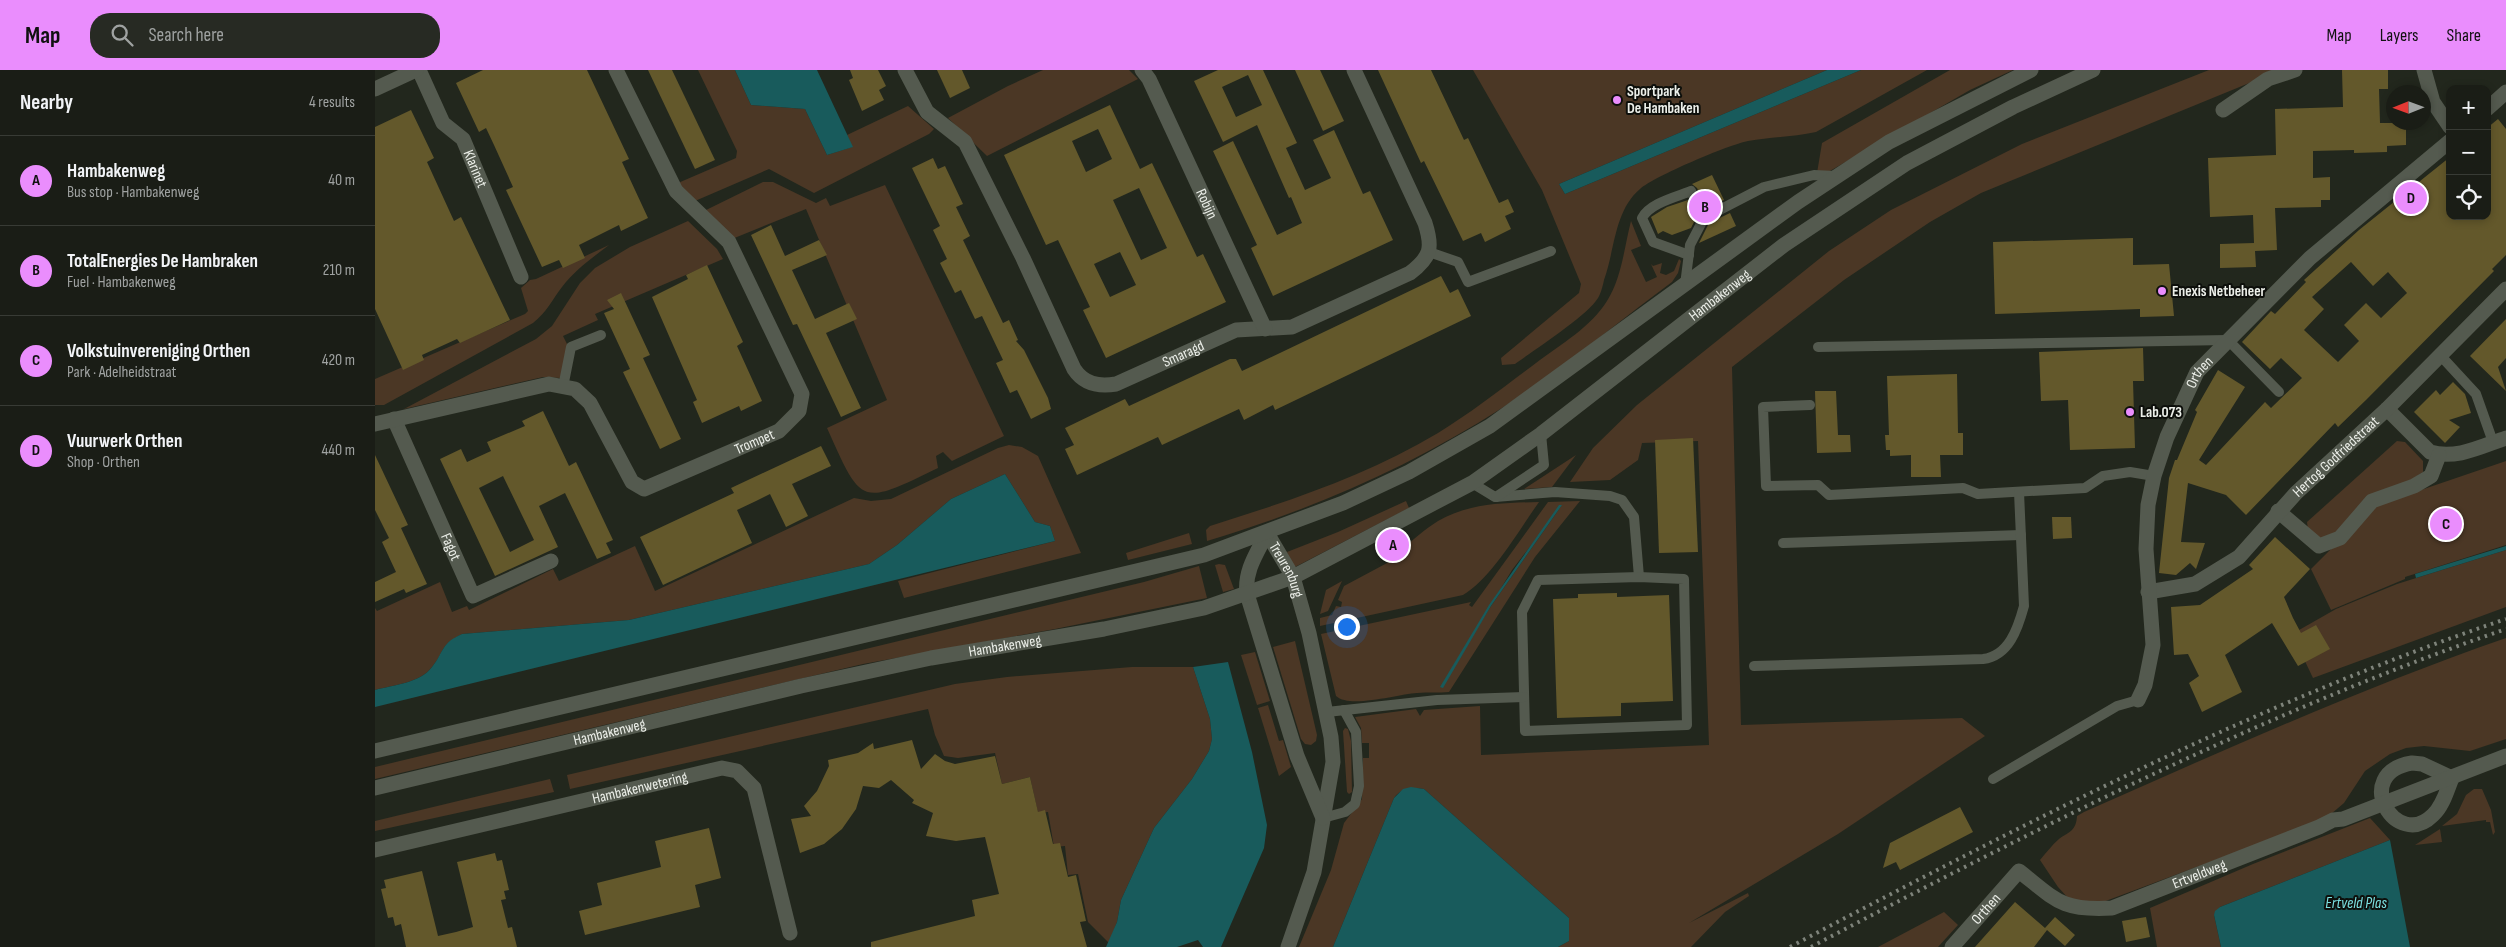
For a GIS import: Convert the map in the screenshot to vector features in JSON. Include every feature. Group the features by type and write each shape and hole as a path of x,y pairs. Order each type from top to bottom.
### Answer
{"street":[{"path":"375,89 417,70"},
{"name":"Klarinet","path":"417,70 443,123 463,139 521,277"},
{"name":"Trompet","path":"375,424 549,384 575,389 590,404 632,482 643,489 779,431 799,411 801,394 729,242 676,191 616,70"},
{"name":"Smaragd","path":"905,70 927,112 965,142 1079,378 1094,385 1116,384 1236,330 1292,327 1410,273 1422,264 1429,252"},
{"path":"1354,70 1425,223 1430,239 1429,252"},
{"name":"Hambakenweg","path":"375,751 1204,555 1343,503 1409,472 1491,426 1835,176 1889,142 2031,70"},
{"name":"Hambakenweg","path":"375,788 801,686 931,658 1104,629 1204,608 1293,576 1472,483 1541,434 1785,245 1855,196 1953,138 2093,70"},
{"path":"2223,110 2268,79 2295,70"},
{"path":"2424,70 2433,102 2446,120"},
{"name":"Robijn","path":"1146,75 1265,329"},
{"path":"2491,105 2506,92"},
{"name":"Orthen","path":"2137,700 2145,685 2153,645 2146,549 2148,505 2154,476 2167,436 2197,372 2310,258 2446,145"},
{"name":"Hertog Godfriedstraat","path":"2148,592 2195,584 2239,557 2278,511 2387,409 2506,290"},
{"path":"2387,409 2430,452 2439,455 2452,455 2499,440"},
{"name":"Fagot","path":"395,419 473,596 551,561"},
{"path":"2278,511 2319,546 2340,538 2372,501 2414,486 2431,476 2439,455"},
{"name":"Treurenburg","path":"1267,533 1293,576 1309,633 1327,712 1333,762 1314,872 1288,947"},
{"name":"Treurenburg","path":"1267,533 1248,569 1245,584 1297,756 1323,818"},
{"name":"Ertveldweg","path":"2019,870 2064,904 2081,909 2111,908 2333,820 2343,819 2506,756"},
{"path":"2402,764 2422,764 2452,778 2438,810 2426,821 2409,824 2401,822 2388,812 2383,802 2382,786 2386,776 2402,764"},
{"name":"Hambakenwetering","path":"375,850 722,768 737,771 754,788 790,933"},
{"name":"Orthen","path":"1952,947 2019,870"}],"lane":[{"path":"1689,255 1653,242 1642,218 1645,212 1691,191 1704,218 1764,187 1814,175 1835,176"},
{"name":"Hambakenweg","path":"1685,286 1690,245 1704,218"},
{"path":"1429,252 1458,262 1468,282 1551,251"},
{"path":"563,387 571,347 601,335"},
{"path":"1818,347 2228,340 2279,392"},
{"path":"2440,355 2476,394 2499,440"},
{"path":"1810,405 1763,407 1766,486 1818,485 1829,494 1963,488 1978,494 2085,488 2103,476 2130,472 2154,476"},
{"path":"1495,497 1544,465 1541,434"},
{"path":"1472,483 1495,497 1555,492 1610,496 1622,500 1634,517 1639,577"},
{"path":"1754,666 1983,659 1999,654 2006,649 2021,618 2023,606 2019,492"},
{"path":"1783,544 2021,535"},
{"path":"1639,577 1683,579 1687,725 1525,731 1522,612 1538,580 1639,577"},
{"path":"1327,712 1437,700 1524,697"},
{"path":"1993,779 2117,706 2137,700"},
{"path":"1323,818 1345,812 1355,804 1359,786 1356,732 1344,710"}],"shaded area":[{"path":"698,70 735,70 751,105 805,109 827,155 852,147 847,135 908,106 934,129 929,134 814,193 769,169 695,201 678,183 736,158 737,151"},
{"path":"1043,70 1129,70 1138,79 987,156 948,118 1008,86"},
{"path":"1473,70 1827,70 1559,184 1565,194 1861,70 1927,70 1816,132 1738,144 1675,169 1648,183 1631,198 1625,208 1616,232 1608,268 1598,298 1583,314 1547,342 1515,364 1502,365 1501,358 1579,293 1581,284 1542,190"},
{"path":"1950,70 2013,70 1970,90 1816,179 1822,143"},
{"path":"2209,70 2281,70 1981,193 1930,222 1844,280 1732,367 1741,725 1962,718 1985,736 1838,834 1689,923 1748,893 1749,896 1725,912 1691,947 1558,947 1569,941 1569,918 1424,789 1407,789 1397,794 1394,798 1333,947 1299,947 1331,870 1344,823 1362,799 1363,758 1369,758 1369,743 1362,743 1361,728 1355,717 1416,709 1420,716 1424,710 1480,706 1481,755 1709,745 1698,441 1642,443 1638,460 1610,480 1570,482 1593,448 1637,405 1829,251 1891,210 2022,144"},
{"path":"763,182 773,182 816,203 826,198 830,206 885,185 1004,436 952,461 943,452 936,456 938,468 893,489 878,493 866,492 857,485 848,472 827,428 887,400 806,209 732,239 704,211"},
{"path":"688,221 717,249 723,259 595,314 598,320 563,336 572,354 561,378 543,377 404,409 536,339 552,326 580,283 595,268 630,247"},
{"path":"1631,221 1641,246 1631,250 1646,282 1657,277 1651,264 1653,266 1662,263 1660,273 1666,275 1674,271 1679,259 1681,261 1678,273 1672,282 1567,363 1502,408 1396,468 1322,501 1207,541 1206,530 1210,526 1269,507 1355,475 1438,433 1463,417 1575,335 1593,319 1612,292 1619,272"},
{"path":"609,245 572,275 546,310 533,323 384,405 375,405 375,379 525,314 528,311 521,288 530,280 536,279"},
{"path":"2397,441 2405,442 2423,461 2423,472 2323,541 2308,530 2307,522"},
{"path":"1009,445 1022,447 1038,456 1081,553 904,598 898,581 1055,541 1050,526 1035,522 1005,474 951,499 897,545 869,564 629,620 462,634 449,642 432,667 421,677 406,683 375,690 375,608 377,611 440,582 452,612 467,606 469,610 553,569 559,581 635,546 655,591 854,498 871,501 891,499 998,448"},
{"path":"1576,455 1552,487 1524,489"},
{"path":"2506,461 2506,545 2405,577 2405,579 2331,610 2311,569 2374,506"},
{"path":"1406,501 1409,508 1293,568 1287,552 1338,532"},
{"path":"1580,501 1535,557 1449,692 1417,693 1363,701 1343,700 1336,696 1321,634 1471,602 1469,605 1472,607 1548,502","holes":["1562,505 1491,606 1441,687 1512,570"]},
{"path":"1539,502 1495,565 1474,587 1463,595 1320,626 1320,618 1332,615 1336,606 1341,607 1342,602 1338,600 1344,586 1404,554 1401,550 1438,521 1474,507"},
{"path":"1189,533 1192,544 1128,560 1126,553"},
{"path":"2506,550 2506,607 2313,678 2292,634 2336,609 2397,584"},
{"path":"1215,565 1225,565 1234,589 1223,592"},
{"path":"1199,566 1207,598 1055,629 863,664 375,779 375,767 1144,582"},
{"path":"1342,581 1328,611 1320,614 1326,590"},
{"path":"2506,638 2506,739 2470,751 2424,746 2406,748 2390,754 2365,771 2344,803 2331,814 2314,823 2095,905 2069,899 2058,887 2040,860 2056,841 2072,830 2077,816 2084,812 2346,699"},
{"path":"1295,641 1317,735 1316,741 1311,745 1305,744 1301,739 1273,647"},
{"path":"1255,652 1270,701 1257,705 1241,655"},
{"path":"1132,667 1193,667 1210,719 1212,739 1209,751 1192,779 1154,828 1121,900 1117,922 1109,943 1088,922 1078,874 1068,875 1065,846 1054,847 1048,812 1038,813 1030,777 1002,784 995,753 958,758 944,756 935,735 928,709 570,789 567,775 955,684 1007,677"},
{"path":"1268,705 1279,741 1283,740 1291,767 1279,776 1258,708"},
{"path":"1345,728 1348,729 1351,741 1352,792 1349,794 1347,792 1343,731"},
{"path":"550,779 554,792 375,831 375,821"},
{"path":"2474,789 2482,789 2491,810 2495,832 2493,835 2490,822 2486,822 2486,820 2442,826 2457,814 2466,795"},
{"path":"2370,818 2390,840 2220,907 2214,915 2221,947 2157,947 2150,908 2253,864"},
{"path":"2440,829 2442,842 2415,845"},
{"path":"1944,912 1958,925 1938,947 1878,947"}],"water":[{"path":"735,70 817,70 853,147 827,155 805,109 751,105"},
{"path":"1827,70 1861,70 1565,194 1559,184"},
{"path":"1005,474 1035,522 1050,526 1055,541 375,707 375,690 406,683 421,677 432,667 446,644 462,634 629,620 869,564 897,545 951,499"},
{"path":"1559,505 1562,505 1491,606 1443,688 1440,687 1489,605"},
{"path":"2506,546 2506,550 2416,578 2415,574"},
{"path":"1228,662 1252,752 1267,825 1264,848 1221,947 1203,947 1198,940 1177,947 1106,947 1117,922 1121,900 1154,828 1192,779 1209,751 1212,739 1210,719 1193,667"},
{"path":"1411,787 1424,789 1569,918 1569,941 1558,947 1333,947 1394,798 1403,789"},
{"name":"Ertveld Plas","path":"2390,840 2410,947 2221,947 2214,915 2215,911 2220,907"}],"building":[{"path":"483,70 587,70 629,159 622,162 648,218 621,231 619,225 579,245 585,258 563,268 559,260 542,267 506,190 513,187 494,145 486,128 479,132 456,83"},
{"path":"648,70 672,70 715,160 695,169"},
{"path":"850,70 878,70 886,86 879,90 884,100 862,111 849,80 853,78"},
{"path":"937,70 962,70 970,88 950,98"},
{"path":"1218,70 1263,70 1297,143 1286,148 1305,190 1331,178 1313,140 1334,130 1363,194 1370,191 1393,240 1273,296 1251,248 1257,245 1213,151 1233,141 1277,235 1302,223 1257,125 1223,142 1194,81","holes":["1248,75 1262,105 1236,117 1222,87"]},
{"path":"1295,70 1320,70 1344,121 1323,131"},
{"path":"1378,70 1431,70 1464,140 1468,138 1499,203 1508,199 1514,212 1505,216 1511,229 1485,242 1481,233 1463,241 1424,161 1421,163"},
{"path":"2342,70 2388,70 2388,85 2386,85 2386,89 2379,89 2380,123 2386,123 2386,130 2406,130 2406,145 2387,146 2387,152 2354,153 2354,150 2313,151 2313,178 2330,177 2330,200 2321,200 2321,207 2275,208 2277,250 2255,251 2256,267 2220,268 2220,244 2254,243 2253,215 2210,217 2208,158 2276,155 2275,109 2343,107"},
{"path":"1110,105 1140,169 1152,163 1197,257 1203,254 1226,302 1106,358 1083,310 1090,307 1058,240 1046,245 1004,155","holes":["1098,129 1112,159 1086,172 1072,141","1139,188 1167,248 1141,260 1113,200","1120,252 1136,285 1110,297 1094,264"]},
{"path":"411,110 434,158 427,162 454,221 461,217 510,320 460,343 457,339 422,355 424,360 403,370 375,309 375,127"},
{"path":"2498,119 2506,129 2506,255 2492,269 2494,271 2338,427 2335,423 2246,515 2226,495 2188,483 2181,542 2205,543 2196,569 2190,563 2176,575 2159,573 2169,478 2175,460 2177,460 2197,412 2195,410 2218,370 2245,387 2199,460 2206,465 2265,402 2271,408 2302,378 2281,358 2270,369 2242,342 2271,311 2275,314 2306,282 2304,280 2359,230 2446,160 2446,220 2491,220 2491,125","holes":["2351,262 2373,286 2388,272 2407,293 2381,318 2366,303 2344,325 2359,341 2338,362 2304,330 2324,309 2312,297"]},
{"path":"933,158 938,169 945,166 963,204 956,207 970,236 963,240 1003,323 1009,320 1018,340 1016,341 1024,350 1048,398 1051,409 1031,419 1017,390 1010,393 996,363 1003,360 982,316 975,319 961,290 955,293 940,263 947,259 933,230 940,226 912,168"},
{"path":"1712,175 1724,200 1707,209 1697,188 1692,184"},
{"path":"1688,200 1696,218 1691,228 1672,235 1663,231 1658,234 1651,217 1667,207"},
{"path":"1730,213 1736,226 1699,243 1709,223"},
{"path":"771,225 785,256 819,240 827,255 792,270 815,319 849,303 857,319 826,333 861,408 841,417 797,324 793,325 751,235"},
{"path":"2133,238 2133,265 2169,264 2174,316 2140,317 2140,309 1995,314 1993,242"},
{"path":"707,265 743,342 737,346 762,401 741,411 739,406 702,423 693,402 697,400 652,297 688,279 686,275"},
{"path":"1441,276 1450,293 1458,289 1471,316 1275,410 1273,405 1244,420 1239,409 1162,445 1158,437 1077,475 1065,449 1074,445 1065,428 1125,399 1129,406 1230,359 1236,359 1242,371"},
{"path":"621,293 650,355 643,358 681,439 660,449 623,372 630,369 604,313 614,309 607,300"},
{"path":"2506,319 2506,358 2498,367 2506,391 2470,356"},
{"path":"2143,348 2144,381 2133,381 2135,448 2070,450 2068,400 2041,401 2039,352"},
{"path":"1957,374 1958,433 1963,433 1963,455 1940,455 1941,477 1911,477 1911,455 1890,456 1890,450 1886,450 1885,435 1889,435 1887,376"},
{"path":"2453,382 2465,394 2471,413 2449,420 2460,427 2445,443 2414,412 2436,390 2440,395"},
{"path":"1815,391 1836,391 1838,435 1850,435 1851,452 1817,453"},
{"path":"543,411 569,466 576,462 613,540 606,543 611,553 597,559 565,493 539,506 558,547 495,576 440,459 461,449 467,462 491,451 487,442 525,426 522,421","holes":["503,476 534,540 510,552 479,488"]},
{"path":"1693,438 1698,552 1659,553 1655,440"},
{"path":"821,446 831,466 792,484 808,516 786,527 770,494 737,510 752,543 663,585 640,537 734,493 731,488"},
{"path":"375,455 408,525 401,528 427,584 406,593 404,589 375,602 375,582 396,572 382,542 389,538 375,510"},
{"path":"2052,517 2071,517 2072,538 2053,539"},
{"path":"2275,537 2310,569 2284,597 2293,618 2301,633 2316,625 2330,649 2298,666 2272,623 2225,655 2242,692 2202,712 2189,683 2199,676 2188,654 2174,655 2171,607 2200,605 2253,569 2249,565"},
{"path":"1617,593 1617,597 1669,595 1673,701 1621,703 1621,716 1557,718 1553,599 1578,598 1578,594"},
{"path":"912,740 921,769 935,754 945,761 955,764 995,756 1002,784 1030,777 1038,812 1045,810 1053,844 1060,843 1068,877 1076,875 1086,921 1080,922 1087,947 871,947 871,942 975,916 972,900 999,894 985,837 956,841 926,836 933,813 912,803 914,800 891,780 879,788 863,786 856,809 842,829 824,844 800,853 791,819 811,816 804,806 817,791 829,766 828,760 858,753 873,743 874,749"},
{"path":"1960,807 1973,832 1900,870 1896,862 1883,868 1890,843"},
{"path":"709,828 721,878 695,885 700,907 585,935 579,911 602,905 597,883 661,867 655,841"},
{"path":"495,853 497,861 502,860 509,890 504,891 506,899 501,900 508,928 512,927 517,947 406,947 401,924 395,926 393,917 388,918 381,889 386,888 384,880 422,871 438,936 456,932 473,927 457,862"},
{"path":"2015,902 2045,928 2055,917 2075,935 2065,946 2047,930 2034,947 1975,947"},
{"path":"2146,917 2150,937 2126,942 2122,921"}],"railway":[{"path":"1790,947 2053,811 2231,727 2321,688 2413,652 2506,619"},
{"path":"1811,947 2066,816 2153,774 2327,697 2506,629"}],"place":[{"name":"Sportpark De Hambaken","path":"1617,100"},
{"name":"Vuurwerk Orthen","path":"2411,198"},
{"name":"TotalEnergies De Hambraken","path":"1705,207"},
{"name":"Enexis Netbeheer","path":"2162,291"},
{"name":"Lab.073","path":"2130,412"},
{"name":"Volkstuinvereniging Orthen","path":"2446,524"},
{"name":"Hambakenweg","path":"1393,545"}]}
